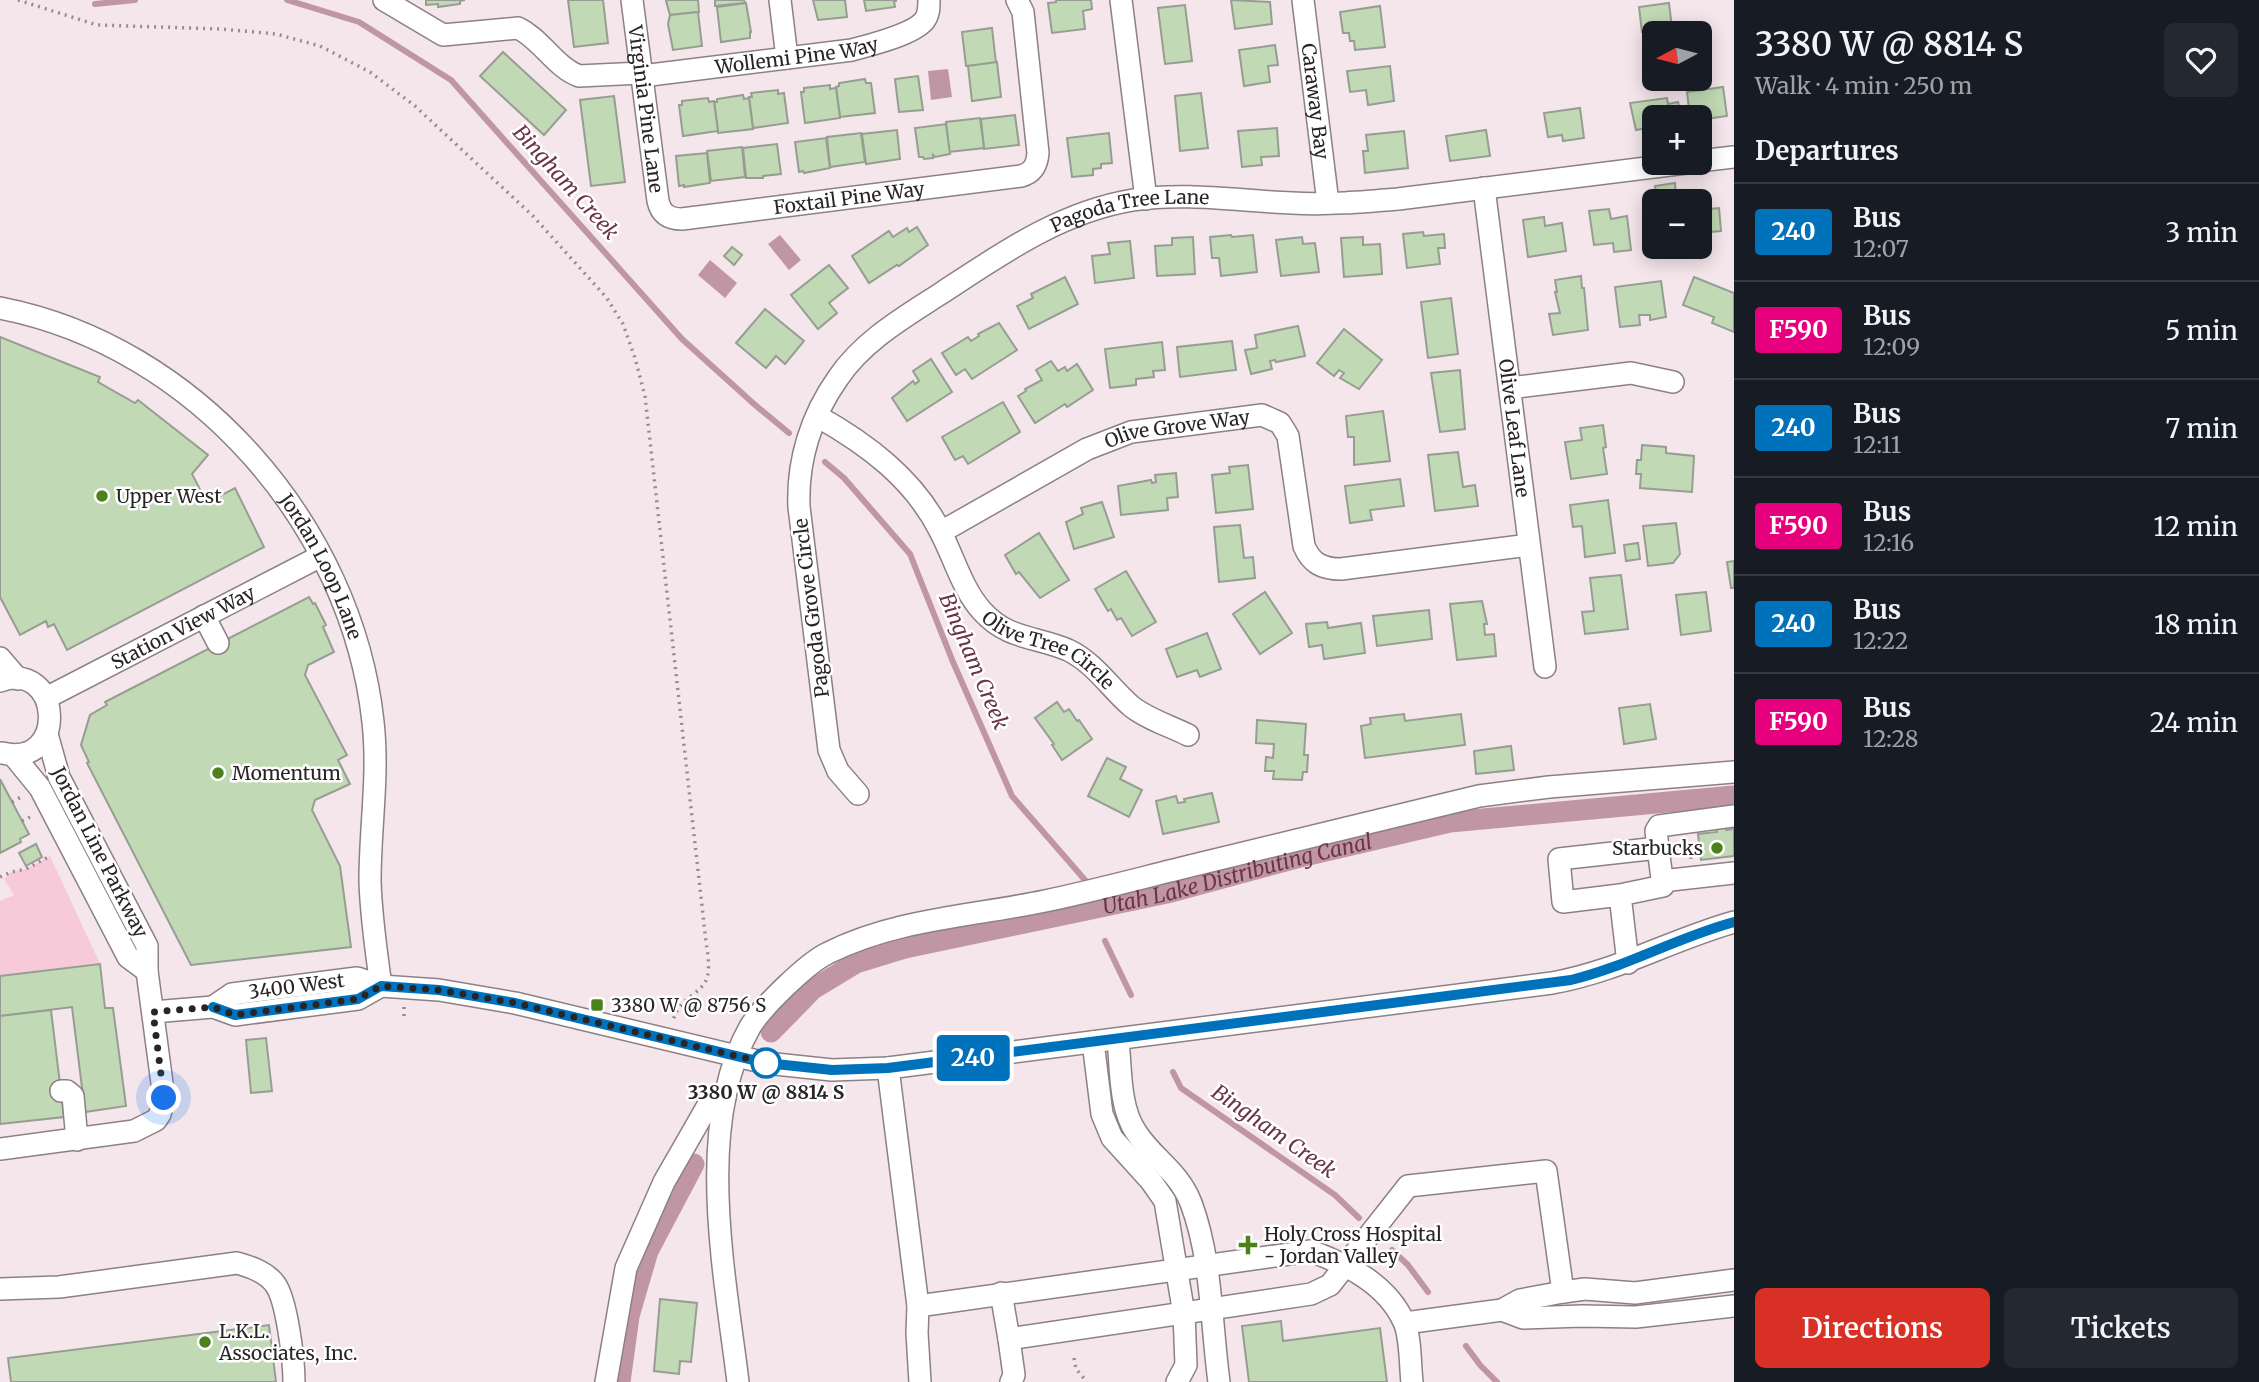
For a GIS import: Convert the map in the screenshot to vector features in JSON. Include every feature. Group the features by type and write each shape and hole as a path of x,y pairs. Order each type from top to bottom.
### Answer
{"street":[{"name":"Wollemi Pine Way","path":"383,0 443,35 518,28 570,72 579,76 641,74 862,47 912,30 927,16 929,0"},
{"name":"Virginia Pine Lane","path":"632,0 657,201 666,215"},
{"path":"780,0 787,58"},
{"name":"Foxtail Pine Way","path":"666,215 677,219 696,217 1020,176 1032,171 1038,159 1038,146 1023,12 1017,0"},
{"path":"1121,0 1146,199"},
{"name":"Caraway Bay","path":"1303,0 1328,203"},
{"path":"1712,160 1734,157"},
{"name":"Pagoda Tree Lane","path":"817,416 836,379 887,329 1033,234 1092,211 1146,199 1192,196 1328,203 1398,199 1642,168"},
{"name":"Olive Leaf Lane","path":"1485,188 1545,667"},
{"name":"Jordan Loop Lane","path":"0,308 88,335 156,373 184,394 245,446 271,476 295,509 321,555 342,598 368,685 377,763 370,879 381,986"},
{"path":"1510,388 1631,373 1673,382"},
{"name":"Olive Grove Way","path":"941,532 1087,449 1116,436 1146,429 1255,415 1275,419 1288,436 1304,546 1309,558 1320,566 1341,569 1529,545"},
{"path":"817,416 846,433 903,478 928,509 941,532"},
{"name":"Pagoda Grove Circle","path":"817,416 802,457 799,507 829,750 834,765 858,794"},
{"name":"Olive Tree Circle","path":"941,532 969,593 993,622 1013,634 1055,645 1080,657 1090,663 1139,711 1188,735"},
{"name":"Station View Way","path":"46,698 321,555"},
{"path":"204,616 218,643"},
{"path":"0,658 9,680 34,685 46,698"},
{"name":"Jordan Line Parkway","path":"46,698 51,716 47,734 60,778 147,946 147,971 164,1098 156,1121 134,1132 77,1140"},
{"path":"7,754 33,749 47,734"},
{"name":"Jordan Line Parkway","path":"7,754 40,788 128,957 147,971"},
{"path":"738,1382 718,1222 717,1169 725,1097 736,1056 751,1025 791,981 827,953 880,933 948,916 1044,902 1479,796 1549,787 1734,772"},
{"path":"1658,848 1559,859 1563,902 1663,886 1656,831 1659,826 1734,816"},
{"path":"1662,881 1734,873"},
{"path":"1620,895 1628,963"},
{"name":"3400 West","path":"153,1012 213,1007 235,1015 358,999 381,986 439,990 474,995 736,1056 812,1069 888,1068 1552,983 1591,975 1628,963 1690,936 1734,922"},
{"path":"1118,1039 1128,1115 1136,1133 1180,1180 1199,1229 1212,1308 1219,1382"},
{"path":"1093,1042 1102,1114 1112,1138 1166,1201 1184,1314 1185,1365 1177,1382"},
{"path":"888,1068 918,1306 920,1382"},
{"path":"0,1149 77,1140 73,1096 61,1091"},
{"path":"606,1382 626,1268 664,1182 707,1107 725,1097"},
{"path":"1009,1339 1311,1294 1331,1286 1408,1186 1545,1171 1563,1292"},
{"path":"1170,1218 1193,1210"},
{"path":"918,1306 1311,1251 1347,1265 1382,1289 1405,1323 1412,1382"},
{"path":"0,1289 59,1287 237,1263 252,1267 275,1284 282,1297 294,1382"},
{"path":"1405,1323 1503,1310 1520,1300 1585,1289 1635,1293 1734,1280"},
{"path":"1001,1293 1014,1375 1011,1382"},
{"path":"1503,1310 1523,1318 1636,1317 1734,1306"}],"path":[{"path":"18,0 97,25 221,29 276,34 320,46 370,72 415,106 533,216 606,297 623,324 645,396 708,975 704,984 682,1002 675,1014 669,1040"},
{"path":"12,802 26,795"},
{"path":"22,821 30,817"},
{"path":"1692,867 1689,841 1699,840"},
{"path":"0,877 26,869 50,856"},
{"path":"404,1006 404,1016"},
{"path":"1074,1358 1076,1369 1087,1382"}],"shaded area":[{"path":"948,69 952,97 931,100 928,71"},
{"path":"780,235 801,260 789,270 768,244"},
{"path":"710,260 737,283 725,298 698,275"},
{"path":"50,856 100,964 0,976 0,901 14,895 4,879 11,872 26,869"}],"building":[{"path":"426,0 465,0 460,1 460,4 438,7 438,4 426,5"},
{"path":"568,0 603,0 608,43 574,47"},
{"path":"698,0 699,12 670,15 666,1"},
{"path":"715,0 744,0 745,3 715,6"},
{"path":"813,0 845,0 847,17 818,20"},
{"path":"864,0 896,1 895,7 866,11"},
{"path":"1056,0 1091,0 1092,9 1083,11 1085,29 1052,33 1048,3"},
{"path":"1231,0 1270,2 1272,24 1235,29"},
{"path":"746,3 750,38 721,42 717,7"},
{"path":"1669,3 1671,21 1642,21 1642,32 1639,7"},
{"path":"1185,5 1192,61 1165,64 1158,8"},
{"path":"1380,6 1385,47 1355,50 1349,33 1343,33 1340,12"},
{"path":"698,12 702,46 673,50 668,24 670,15"},
{"path":"992,28 996,63 966,66 962,32"},
{"path":"1275,45 1278,65 1268,66 1270,82 1244,86 1239,50"},
{"path":"503,52 566,110 544,135 480,76"},
{"path":"997,62 1001,97 972,101 968,66"},
{"path":"1390,66 1394,101 1368,105 1366,90 1350,92 1347,71"},
{"path":"918,76 923,110 899,112 895,79"},
{"path":"865,79 866,83 871,83 875,113 840,117 836,87 839,83"},
{"path":"830,85 830,89 836,88 840,118 805,123 801,92 804,92 804,88"},
{"path":"1723,87 1727,116 1712,118 1712,105 1689,105 1687,92 1712,91 1712,89"},
{"path":"778,90 778,94 784,93 788,123 753,128 749,97 752,97 751,93"},
{"path":"1201,93 1208,148 1180,151 1175,96"},
{"path":"743,95 744,99 749,98 753,129 718,133 714,102 717,102 717,99"},
{"path":"614,96 625,182 591,186 580,100"},
{"path":"708,98 709,102 714,101 718,131 683,136 679,105 682,105 682,101"},
{"path":"1667,98 1668,104 1678,102 1679,105 1642,105 1642,129 1636,130 1630,103"},
{"path":"1580,108 1584,138 1563,141 1562,135 1548,137 1544,113"},
{"path":"1015,115 1019,145 984,149 981,119"},
{"path":"980,118 984,148 949,152 946,122"},
{"path":"946,124 950,154 935,157 933,155 933,158 924,159 919,157 915,128"},
{"path":"1277,128 1279,156 1261,157 1262,165 1242,167 1238,131"},
{"path":"897,130 900,159 866,164 862,134"},
{"path":"1486,130 1490,156 1450,161 1446,136"},
{"path":"1404,131 1408,168 1365,173 1363,151 1368,151 1366,135"},
{"path":"861,133 865,162 830,167 827,137"},
{"path":"1109,133 1112,163 1101,164 1101,168 1093,169 1093,175 1072,177 1067,138"},
{"path":"826,138 830,168 799,172 795,142"},
{"path":"777,144 781,174 746,178 743,148"},
{"path":"742,147 745,177 711,181 707,151"},
{"path":"707,153 710,183 679,186 676,156"},
{"path":"1675,183 1675,189 1655,189 1655,186"},
{"path":"1719,208 1721,231 1712,232 1712,209"},
{"path":"1609,209 1611,219 1627,216 1631,250 1614,252 1613,243 1594,245 1589,211"},
{"path":"1544,217 1545,226 1562,223 1566,251 1528,257 1523,220"},
{"path":"917,227 928,245 869,283 852,256 889,231 893,237 907,228 909,232"},
{"path":"1423,232 1424,236 1444,234 1445,248 1438,248 1440,264 1407,268 1403,234"},
{"path":"1253,235 1257,272 1221,276 1219,258 1212,258 1210,237"},
{"path":"1193,237 1195,274 1157,276 1155,246 1172,245 1172,238"},
{"path":"1302,237 1303,244 1315,243 1319,272 1281,276 1276,240"},
{"path":"1363,237 1363,245 1380,244 1382,274 1344,277 1341,238"},
{"path":"1130,241 1134,278 1095,283 1092,256 1110,254 1108,243"},
{"path":"732,247 742,255 734,265 724,256"},
{"path":"829,265 848,288 829,303 837,313 818,329 791,295"},
{"path":"1581,276 1588,330 1553,335 1549,314 1560,313 1555,280"},
{"path":"1065,277 1078,304 1029,329 1017,306 1033,298 1031,294"},
{"path":"1694,277 1734,293 1734,332 1712,323 1714,317 1683,305"},
{"path":"1661,281 1666,317 1650,320 1650,315 1639,315 1640,325 1620,327 1615,287"},
{"path":"1451,298 1458,354 1428,358 1421,302"},
{"path":"765,309 804,341 785,364 776,356 766,368 736,343"},
{"path":"999,323 1017,350 972,379 965,369 956,375 942,353 968,337 971,341 979,336 978,334"},
{"path":"1298,326 1305,356 1270,361 1272,369 1251,374 1245,350 1257,348 1255,335"},
{"path":"1344,329 1382,360 1359,389 1340,378 1344,373 1339,370 1334,376 1317,363"},
{"name":"Upper West","path":"0,337 100,377 98,382 135,403 138,400 208,455 192,474 207,503 235,488 264,547 67,650 54,624 48,627 46,621 20,635 0,597"},
{"path":"1232,341 1236,370 1180,377 1177,347"},
{"path":"1162,342 1165,370 1153,371 1154,377 1136,379 1136,385 1110,388 1105,349"},
{"path":"931,359 952,392 907,421 892,398 913,381 915,384 919,381 913,371"},
{"path":"1051,361 1058,371 1065,367 1067,371 1077,364 1093,390 1035,423 1018,396 1042,380 1036,370"},
{"path":"1460,370 1465,429 1440,432 1431,373"},
{"path":"1003,402 1020,432 968,464 963,456 955,460 942,437"},
{"path":"1383,411 1390,461 1354,465 1354,437 1348,437 1346,416"},
{"path":"1603,425 1607,474 1571,479 1565,442 1582,440 1580,428"},
{"path":"1642,445 1666,447 1666,453 1694,456 1692,492 1640,488 1641,474 1636,474"},
{"path":"1458,452 1463,487 1475,485 1478,506 1435,511 1428,455"},
{"path":"1248,465 1253,509 1216,513 1212,475 1230,473 1229,467"},
{"path":"1176,473 1178,497 1167,498 1168,510 1121,515 1118,486 1151,480 1152,483 1156,482 1155,475"},
{"path":"1400,479 1404,506 1370,510 1372,520 1350,523 1345,486"},
{"path":"1608,500 1615,553 1585,557 1582,526 1573,527 1570,505"},
{"path":"1102,502 1114,537 1074,549 1066,522 1083,514 1081,508"},
{"path":"1676,523 1680,554 1673,563 1648,566 1643,526"},
{"path":"1240,525 1244,558 1253,557 1255,578 1219,582 1214,527"},
{"path":"1039,533 1069,580 1040,598 1019,572 1016,574 1005,555"},
{"path":"1638,543 1640,559 1626,561 1624,545"},
{"path":"1734,561 1734,588 1731,588 1727,562"},
{"path":"1126,571 1156,622 1132,636 1121,618 1117,620 1111,609 1108,611 1095,589"},
{"path":"1621,575 1628,629 1585,634 1582,612 1594,611 1590,578"},
{"path":"1265,592 1292,633 1260,654 1233,614"},
{"path":"1706,592 1711,631 1681,635 1676,595"},
{"name":"Momentum","path":"309,597 326,625 323,627 334,652 308,665 305,675 347,755 338,760 350,784 315,800 312,810 340,866 351,947 191,965 87,763 89,762 81,745 90,715 107,705 105,702"},
{"path":"1482,601 1487,624 1484,624 1485,635 1494,634 1496,656 1457,660 1450,604"},
{"path":"1429,610 1432,639 1377,646 1373,616"},
{"path":"1327,622 1328,628 1361,623 1365,653 1324,659 1322,645 1309,647 1306,624"},
{"path":"1207,633 1221,669 1200,677 1197,670 1177,677 1166,649"},
{"path":"1057,702 1064,712 1069,709 1092,739 1062,760 1035,718"},
{"path":"1650,704 1656,739 1624,744 1619,708"},
{"path":"1404,714 1405,721 1461,714 1465,745 1365,758 1361,726 1371,724 1370,718"},
{"path":"1257,720 1306,724 1304,755 1308,755 1307,772 1303,772 1302,780 1273,779 1274,771 1265,771 1266,757 1273,758 1274,744 1256,743"},
{"path":"1511,746 1514,770 1476,774 1474,751"},
{"path":"1107,758 1126,767 1120,779 1142,790 1129,817 1088,796"},
{"path":"0,779 29,834 20,839 21,842 0,853"},
{"path":"1212,793 1219,822 1163,834 1156,801 1176,796 1178,803 1185,802 1184,799"},
{"name":"Starbucks","path":"1725,827 1726,830 1734,829 1734,856 1701,860 1698,834 1717,832 1716,828"},
{"path":"36,844 42,857 26,866 19,853"},
{"path":"100,964 105,1008 113,1008 126,1106 85,1112 72,1007 0,1016 0,976"},
{"path":"51,1010 64,1117 0,1124 0,1016"},
{"path":"266,1038 272,1091 251,1093 246,1040"},
{"path":"660,1299 697,1303 691,1362 680,1361 679,1374 654,1371"},
{"name":"Holy Cross Hospital - Jordan Valley","path":"1281,1321 1283,1341 1380,1328 1387,1382 1249,1382 1242,1326"},
{"name":"L.K.L. Associates, Inc.","path":"269,1325 276,1382 11,1382 8,1358"}],"waterway":[{"name":"Bingham Creek","path":"95,4 135,0"},
{"name":"Bingham Creek","path":"287,0 359,22 451,80 682,339 789,433"},
{"name":"Bingham Creek","path":"825,462 844,478 910,554 953,662 1012,796 1085,880"},
{"name":"Utah Lake Distributing Canal","path":"771,1032 813,989 856,963 905,948 1167,893 1300,857 1450,822 1734,796"},
{"name":"Bingham Creek","path":"1105,941 1131,995"},
{"name":"Bingham Creek","path":"1173,1072 1181,1088 1335,1195 1359,1218"},
{"name":"Utah Lake Distributing Canal","path":"620,1382 629,1316 648,1251 694,1164"},
{"name":"Bingham Creek","path":"1392,1250 1408,1265 1428,1292"},
{"name":"Bingham Creek","path":"1466,1346 1497,1382"}],"bus line":[{"name":"240","path":"213,1007 235,1015 358,999 381,986 439,990 515,1003 766,1063 812,1069 856,1070 915,1066 1571,980 1628,963 1690,936 1734,922"}],"place":[{"name":"Upper West","path":"102,496"},
{"name":"Momentum","path":"218,773"},
{"name":"Starbucks","path":"1717,848"},
{"name":"3380 W @ 8756 S","path":"597,1005"},
{"name":"3380 W @ 8814 S","path":"766,1063"},
{"name":"Holy Cross Hospital - Jordan Valley","path":"1248,1245"},
{"name":"L.K.L. Associates, Inc.","path":"205,1342"}],"route":[{"path":"164,1098 153,1012 213,1007 235,1015 358,999 381,986 439,990 515,1003 766,1063"}]}
